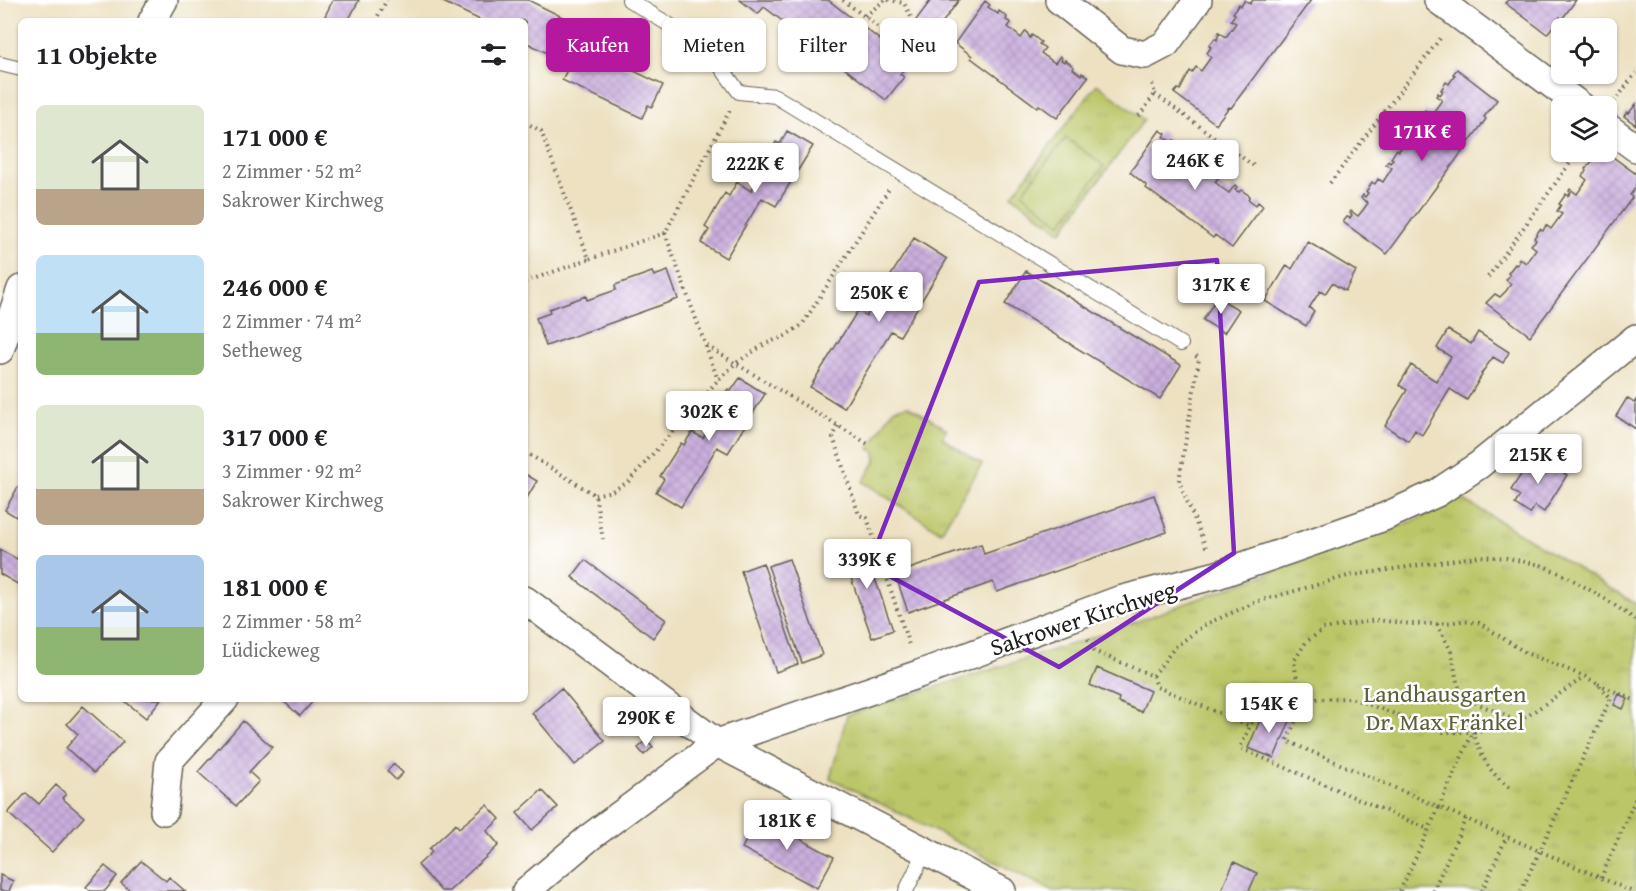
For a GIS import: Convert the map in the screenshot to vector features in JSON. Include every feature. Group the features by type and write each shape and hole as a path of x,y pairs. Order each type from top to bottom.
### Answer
{"street":[{"path":"154,18 164,0"},
{"path":"1059,0 1122,50 1145,55 1166,44 1198,0"},
{"path":"1448,8 1567,96"},
{"path":"1617,125 1636,148"},
{"path":"2,340 18,297"},
{"name":"Sakrower Kirchweg","path":"526,891 590,837 717,743 919,674 1119,600 1217,575 1384,517 1437,493 1479,465 1636,338"},
{"path":"528,602 717,743 1002,891"},
{"path":"164,811 169,761 222,702"}],"lane":[{"path":"629,0 707,48 739,92 776,96 1181,344"},
{"path":"0,63 18,68"},
{"path":"906,891 925,851"}],"path":[{"path":"377,18 387,0"},
{"path":"843,0 880,27"},
{"path":"865,16 887,0 904,3 910,18"},
{"path":"1330,183 1448,8"},
{"path":"1145,55 1155,94 1254,166"},
{"path":"1617,103 1636,74"},
{"path":"528,281 665,233 739,92"},
{"path":"1139,116 1155,94"},
{"path":"528,124 542,131 589,259"},
{"path":"1488,277 1571,162"},
{"path":"528,454 595,495 612,491 628,482 718,380 736,363 765,344 785,336 802,325 900,172"},
{"path":"665,233 718,380"},
{"path":"1181,344 1199,359 1179,481 1217,575"},
{"path":"707,346 868,444"},
{"path":"838,426 833,437 860,515 867,518 919,674"},
{"path":"595,495 603,539"},
{"path":"1153,676 1175,647 1206,624 1259,601 1348,576 1480,556 1508,558 1541,565 1576,582 1636,620"},
{"path":"1079,615 1094,651 1153,676 1157,687 1250,726"},
{"path":"1301,708 1294,661 1306,642 1324,629 1376,620 1437,624 1462,621 1479,623 1526,653 1636,701"},
{"path":"1437,624 1450,648 1459,687 1466,696 1474,702 1512,718 1516,724"},
{"path":"1584,677 1510,728 1473,732 1444,732 1351,698 1317,699 1301,708 1287,741 1631,891"},
{"path":"1521,891 1611,698 1597,683"},
{"path":"1296,718 1261,703 1240,748 1428,829"},
{"path":"1473,732 1484,762 1511,789"},
{"path":"1400,891 1473,732"},
{"path":"1601,878 1636,798"},
{"path":"1433,891 1466,818"},
{"path":"1482,891 1507,836"}],"highlighted area":[{"path":"1217,260 1234,553 1059,667 869,565 979,282"}],"green space":[{"path":"1097,84 1144,120 1061,232 1012,195"},
{"path":"1066,138 1104,166 1061,224 1022,193"},
{"path":"908,405 947,429 942,438 982,464 941,532 863,482 876,460 875,452 869,449 893,409"},
{"name":"Landhausgarten Dr. Max Fränkel","path":"1461,498 1636,604 1636,891 1053,891 830,778 847,715 1088,639 1421,518"}],"building":[{"path":"333,0 359,0 350,18 324,18"},
{"path":"439,0 528,0 565,18 546,18 546,52 528,43 528,18 476,18"},
{"path":"740,0 828,0 852,18 778,18 764,7 758,14"},
{"path":"931,0 959,0 946,18 918,18"},
{"path":"1245,0 1250,4 1253,0 1311,0 1231,108 1229,107 1216,124 1174,93 1180,90 1190,71 1192,73 1196,67 1201,71 1211,57 1207,53 1211,47 1209,46 1215,38 1217,40 1219,32 1226,37 1236,23 1231,20 1235,14 1233,13"},
{"path":"1508,0 1576,0 1563,18 1551,18 1551,29 1547,34 1505,3"},
{"path":"985,1 990,5 988,7 1007,17 1006,20 1011,23 1008,27 1021,38 1026,31 1030,38 1032,35 1041,42 1039,44 1045,48 1041,53 1055,63 1060,56 1061,60 1064,62 1065,60 1081,75 1082,73 1088,77 1057,118 1039,105 1037,107 971,58 972,56 957,45 957,40"},
{"path":"868,31 880,40 880,72 902,72 900,74 904,77 886,100 849,72 868,72"},
{"path":"1457,69 1497,100 1484,117 1486,119 1387,254 1343,222 1347,217 1350,218 1351,211 1358,216 1363,210 1368,203 1361,198 1363,195 1365,197 1368,193 1366,192 1372,182 1375,184 1378,179 1383,182 1392,168 1386,164 1393,159 1391,158 1397,149 1399,151 1401,143 1408,147 1417,134 1411,130 1412,127 1415,129 1418,125 1415,123 1421,116 1424,118 1427,113 1424,112 1425,110 1432,114 1442,100 1436,96 1443,91 1441,90 1446,82 1449,84"},
{"path":"566,72 636,72 663,85 652,107 648,105 642,118 562,80"},
{"path":"1636,104 1636,125 1624,116"},
{"path":"1160,130 1166,134 1164,137 1182,146 1180,149 1186,153 1182,158 1196,168 1200,163 1216,171 1214,174 1219,177 1215,182 1222,188 1229,193 1235,185 1237,187 1235,190 1239,192 1241,190 1250,196 1248,199 1256,205 1258,202 1263,206 1232,248 1215,235 1213,238 1146,188 1147,186 1130,172"},
{"path":"787,131 813,146 776,206 762,198 726,258 701,243 709,230 705,227 725,193 729,196 737,182 751,191 759,178 756,176 776,142 780,144"},
{"path":"1617,160 1636,174 1636,187 1630,195 1632,198 1530,336 1486,303 1495,294 1500,297 1506,291 1511,284 1506,280 1510,275 1508,273 1520,261 1519,258 1526,263 1536,249 1531,245 1536,240 1534,238 1540,229 1543,231 1546,225 1551,229 1562,214 1557,211 1566,194 1568,196 1570,189 1577,194 1587,180 1582,176 1592,162 1617,162"},
{"path":"914,238 947,259 900,336 891,331 844,408 810,387 858,310 866,316"},
{"path":"1308,242 1356,271 1345,291 1332,283 1325,294 1320,291 1309,308 1314,311 1306,326 1265,301 1287,265 1292,269"},
{"path":"668,271 678,299 546,346 536,318 550,313 549,309 586,296 587,300 616,290 615,285 652,272 654,276"},
{"path":"1026,271 1181,365 1160,399 1005,304"},
{"path":"1217,297 1239,310 1224,333 1203,320"},
{"path":"1448,330 1471,344 1478,332 1509,352 1503,363 1493,357 1467,400 1450,389 1422,435 1415,430 1408,441 1385,426 1407,390 1399,385 1411,365 1436,381 1451,357 1437,348"},
{"path":"740,378 765,394 728,453 717,447 681,507 656,492 664,479 660,476 681,443 684,445 692,432 703,438 711,425 707,423 728,389 731,391"},
{"path":"1627,398 1634,403 1636,400 1636,429 1616,416"},
{"path":"1534,454 1567,475 1544,512 1535,506 1530,514 1515,504 1520,496 1511,490"},
{"path":"528,476 537,481 528,496"},
{"path":"18,487 18,518 5,510"},
{"path":"1154,495 1167,532 997,592 993,582 908,612 895,574 981,544 984,554"},
{"path":"862,542 893,630 872,638 841,549"},
{"path":"0,550 18,559 18,584 0,574"},
{"path":"789,559 822,655 802,663 768,566"},
{"path":"585,560 666,620 653,638 572,577"},
{"path":"763,563 798,664 776,672 741,571"},
{"path":"1097,668 1150,691 1141,712 1118,702 1119,698 1090,685"},
{"path":"561,688 605,741 575,765 532,713"},
{"path":"1619,694 1628,699 1623,709 1614,705"},
{"path":"126,702 159,702 146,718"},
{"path":"284,702 312,702 300,716"},
{"path":"83,706 123,742 94,773 66,748 78,734 67,724"},
{"path":"1264,711 1290,721 1274,758 1248,748"},
{"path":"243,721 272,747 249,772 259,781 236,806 198,772"},
{"path":"647,740 653,747 644,755 638,748"},
{"path":"394,764 403,773 396,780 387,771"},
{"path":"56,785 66,794 62,798 84,817 52,852 8,813 26,793 39,804"},
{"path":"542,790 558,807 532,830 517,813"},
{"path":"487,805 500,819 487,831 499,845 449,891 441,891 418,865 432,852 429,849 456,824 459,828"},
{"path":"762,811 777,819 774,825 834,857 817,888 742,848"},
{"path":"141,861 166,881 169,877 185,891 131,891 121,883"},
{"path":"1234,862 1257,873 1249,891 1221,891"},
{"path":"105,866 117,876 105,891 91,891 86,887"},
{"path":"0,875 13,881 9,891 0,891"}]}
